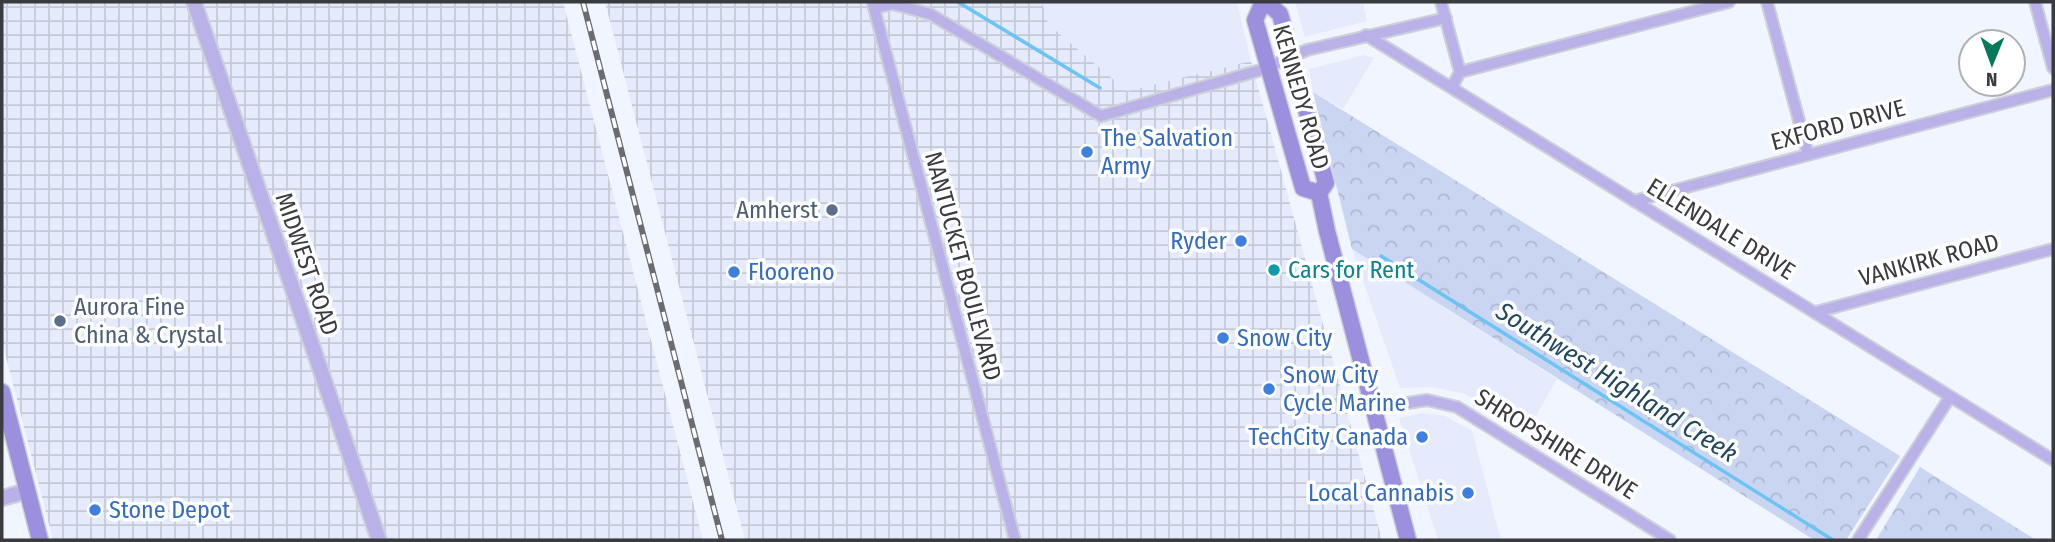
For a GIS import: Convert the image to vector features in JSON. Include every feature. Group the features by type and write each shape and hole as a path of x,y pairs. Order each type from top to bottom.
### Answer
{"main road":[{"name":"KENNEDY ROAD","path":"1319,193 1303,188 1268,67 1255,20 1264,2 1280,14 1326,183 1319,193 1408,540"},
{"path":"2,392 40,540"}],"street":[{"name":"MIDWEST ROAD","path":"194,2 379,540"},
{"path":"1441,2 1460,72 1452,87"},
{"path":"1460,72 1729,2"},
{"path":"1767,2 1808,154"},
{"path":"2035,2 2053,68"},
{"path":"873,5 893,4 930,14 1101,116 1268,67 1292,56 1366,35 1446,18"},
{"name":"NANTUCKET BOULEVARD","path":"873,5 1015,540"},
{"name":"ELLENDALE DRIVE","path":"1366,35 2053,460"},
{"name":"EXFORD DRIVE","path":"1634,201 2053,90"},
{"name":"VANKIRK ROAD","path":"1816,312 2053,249"},
{"path":"1858,540 1950,397"},
{"name":"SHROPSHIRE DRIVE","path":"1374,408 1427,400 1457,407 1654,536 1670,540"},
{"path":"2,498 27,491"}],"shaded area":[{"path":"2,2 563,2 703,540 53,540 2,341"},
{"path":"605,2 1042,2 1048,24 1127,91 1251,61 1382,540 745,540"},
{"path":"1042,2 1237,2 1251,61 1127,91 1048,24"},
{"path":"1295,2 1363,2 1367,21 1305,37"},
{"path":"1364,55 1374,58 1343,109 1313,92 1309,69"},
{"path":"1352,249 1557,379 1526,433 1465,394 1432,387 1400,388"},
{"path":"1422,413 1445,416 1472,431 1501,540 1438,540 1399,418"}],"green space":[{"path":"1313,92 1900,456 1846,540 1814,540 1352,249"},
{"path":"1920,467 2036,540 1876,540"}],"waterway":[{"name":"Southwest Highland Creek","path":"958,2 1100,88"},
{"name":"Southwest Highland Creek","path":"1381,256 1833,540"}],"railway":[{"path":"583,2 722,540"}],"place":[{"name":"The Salvation Army","path":"1087,152"},
{"name":"Amherst","path":"832,210"},
{"name":"Ryder","path":"1241,241"},
{"name":"Cars for Rent","path":"1274,270"},
{"name":"Flooreno","path":"734,272"},
{"name":"Aurora Fine China & Crystal","path":"60,321"},
{"name":"Snow City","path":"1223,338"},
{"name":"Snow City Cycle Marine","path":"1269,389"},
{"name":"TechCity Canada","path":"1422,437"},
{"name":"Local Cannabis","path":"1468,493"},
{"name":"Stone Depot","path":"95,510"}]}
